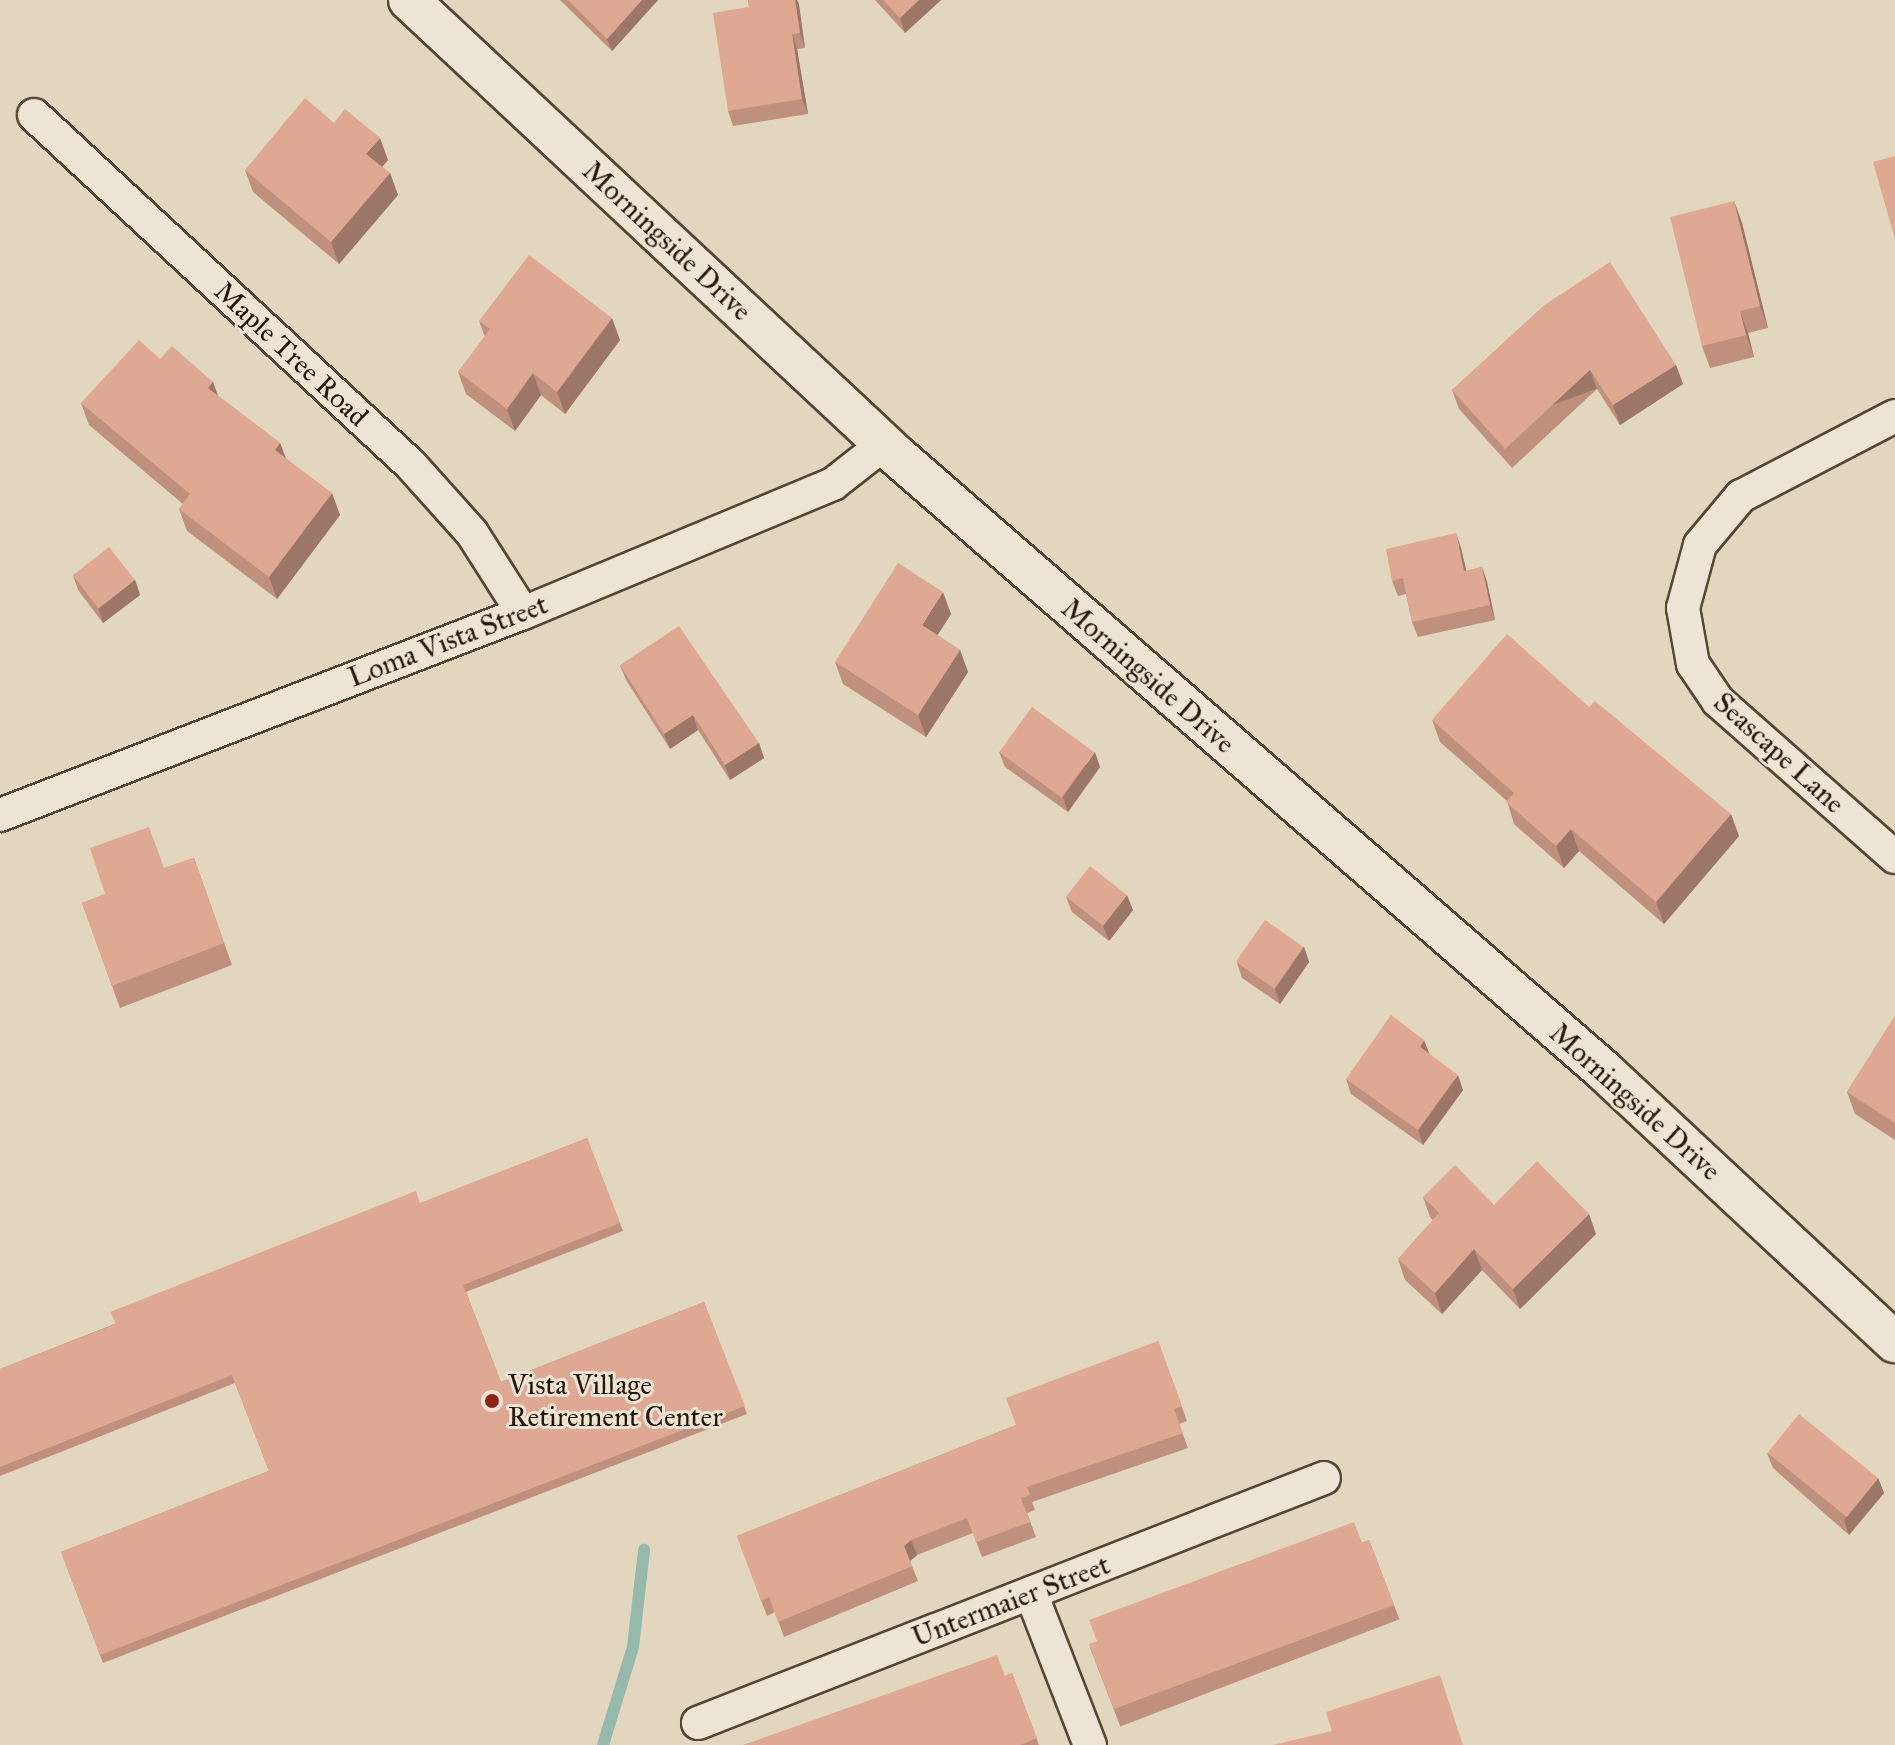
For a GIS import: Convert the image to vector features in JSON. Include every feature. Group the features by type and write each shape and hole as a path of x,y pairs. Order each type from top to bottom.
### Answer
{"street":[{"name":"Morningside Drive","path":"409,0 884,444 1603,1070 1895,1342"},
{"name":"Maple Tree Road","path":"34,115 411,465 472,533 523,613"},
{"name":"Seascape Lane","path":"1895,416 1741,496 1700,545 1686,587 1686,644 1718,701 1895,857"},
{"name":"Loma Vista Street","path":"0,815 523,613 833,484 884,444"},
{"name":"Untermaier Street","path":"698,1723 1324,1478"},
{"path":"1031,1593 1090,1745"}],"building":[{"path":"568,0 642,0 607,39"},
{"path":"748,0 795,0 800,33 792,34 802,99 728,111 713,13 749,7"},
{"path":"883,0 919,0 900,18"},
{"path":"305,98 334,123 345,109 380,138 366,154 390,173 331,242 245,170"},
{"path":"1895,156 1895,239 1873,162"},
{"path":"1734,201 1760,306 1740,311 1746,335 1702,346 1670,217"},
{"path":"529,255 612,318 557,392 533,373 507,409 458,372 490,329 479,321"},
{"path":"1610,262 1676,365 1613,405 1590,370 1505,449 1452,390 1546,304"},
{"path":"139,340 160,359 172,346 213,382 208,388 280,443 275,450 332,493 269,577 179,509 190,494 81,403"},
{"path":"1456,533 1464,571 1482,567 1490,605 1412,622 1403,578 1392,581 1386,549"},
{"path":"109,547 135,580 99,608 73,575"},
{"path":"898,563 943,592 922,625 960,650 918,715 835,662"},
{"path":"679,626 759,743 725,765 693,715 664,734 620,665"},
{"path":"1507,634 1589,707 1595,701 1731,814 1656,902 1571,829 1556,846 1506,802 1514,793 1432,720"},
{"path":"1032,707 1094,752 1061,798 999,752"},
{"path":"149,827 164,868 194,858 224,943 112,986 82,903 105,894 90,848"},
{"path":"1090,866 1127,895 1103,926 1066,897"},
{"path":"1265,920 1304,947 1274,989 1236,962"},
{"path":"1391,1015 1424,1040 1420,1047 1458,1075 1418,1130 1346,1079"},
{"path":"1895,1016 1895,1123 1847,1092"},
{"name":"Vista Village Retirement Center","path":"587,1138 620,1223 463,1285 501,1382 704,1302 745,1406 100,1655 61,1552 269,1471 232,1375 0,1467 0,1369 116,1324 110,1312 416,1191 420,1203"},
{"path":"1537,1161 1589,1214 1513,1289 1474,1249 1435,1293 1398,1259 1439,1213 1423,1197 1455,1165 1494,1205"},
{"path":"1158,1341 1182,1406 1174,1409 1183,1433 1027,1487 1030,1495 1021,1498 1030,1522 976,1542 967,1518 911,1540 904,1546 912,1566 778,1622 769,1597 761,1601 737,1536 1016,1425 1006,1398"},
{"path":"1799,1414 1878,1478 1847,1517 1768,1453"},
{"path":"1354,1522 1362,1543 1369,1540 1394,1605 1114,1709 1089,1644 1097,1641 1089,1620"},
{"path":"997,1655 1005,1676 1012,1673 1037,1738 1020,1745 743,1745"},
{"path":"1440,1675 1463,1745 1273,1745 1332,1731 1326,1712"}],"waterway":[{"path":"603,1745 633,1647 644,1550"}],"place":[{"name":"Vista Village Retirement Center","path":"492,1401"}]}
